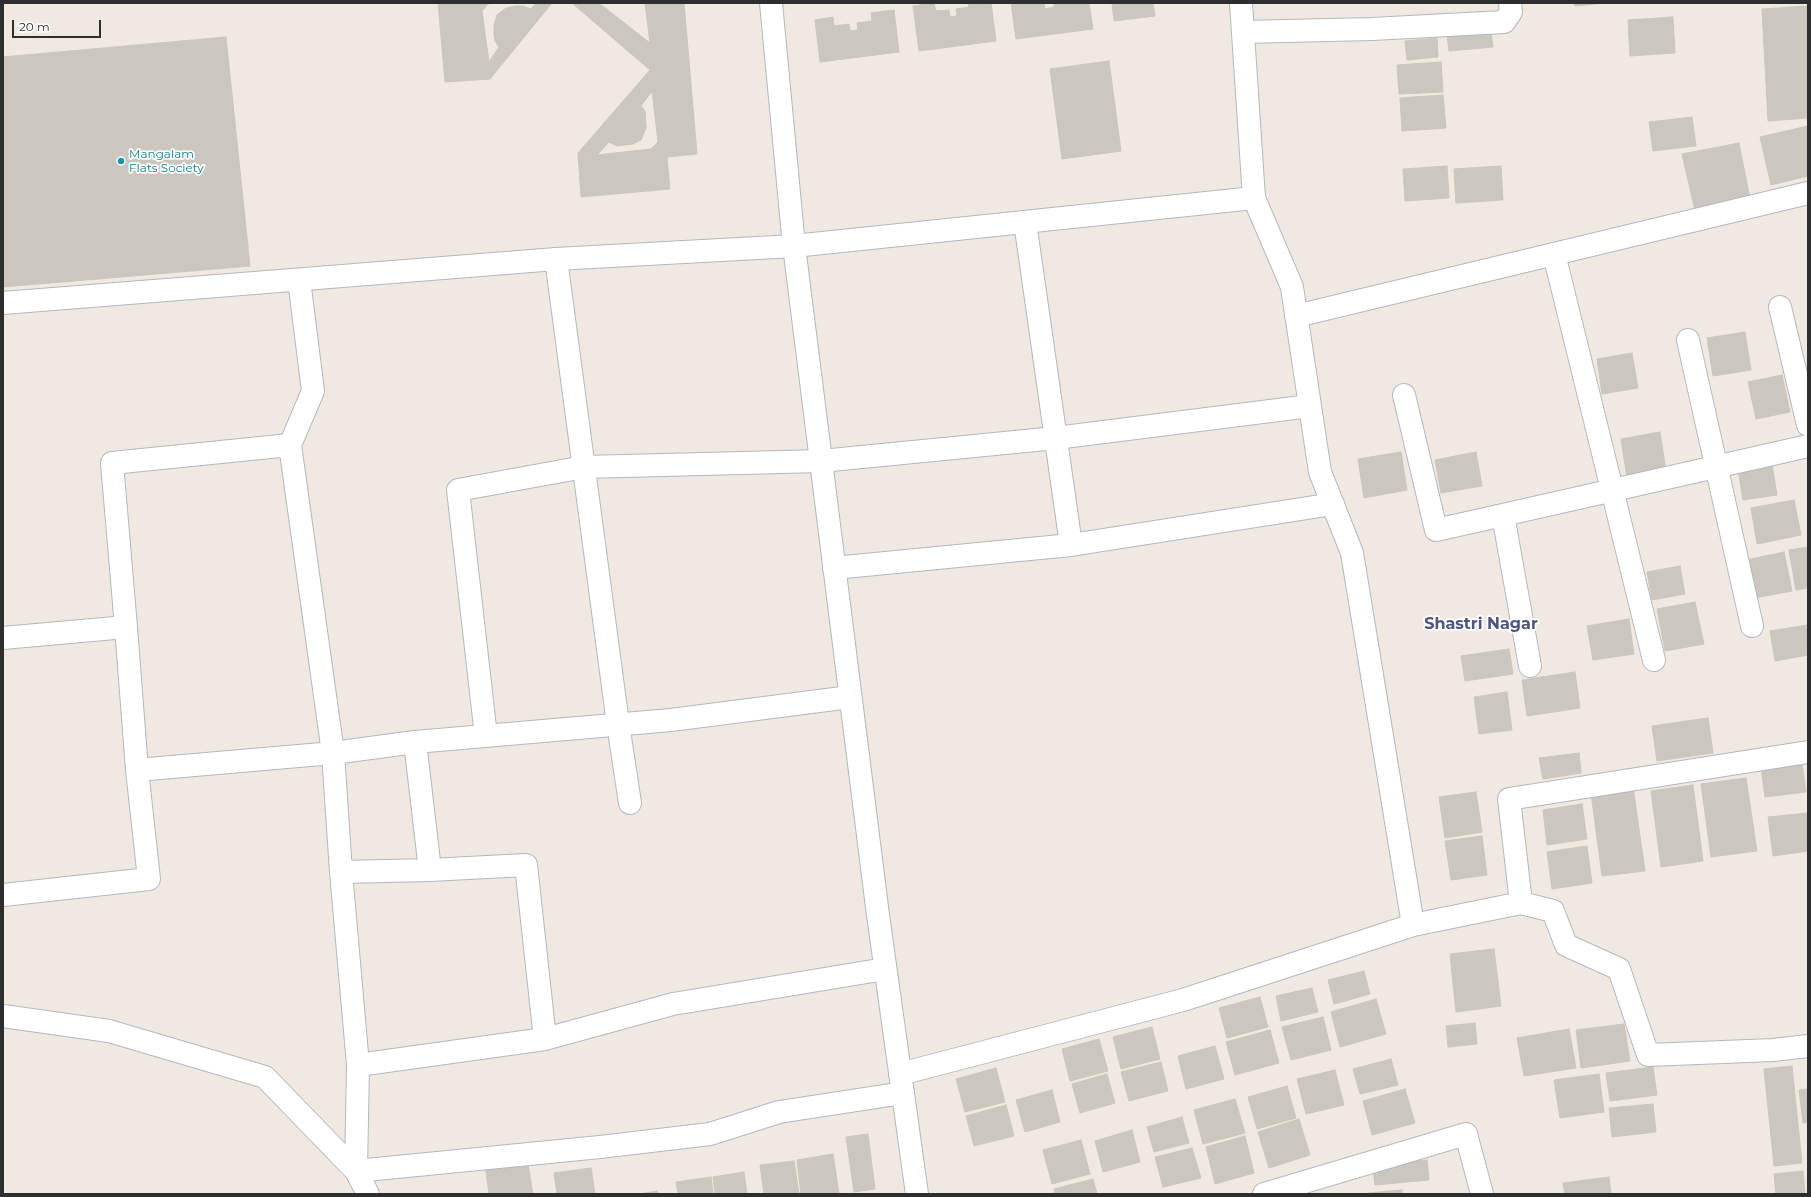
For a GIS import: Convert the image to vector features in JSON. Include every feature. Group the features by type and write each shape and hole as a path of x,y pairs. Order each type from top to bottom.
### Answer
{"street":[{"path":"771,3 794,246 885,969 917,1194"},
{"path":"1241,3 1254,198 1292,287 1320,472 1352,553 1413,925"},
{"path":"1243,32 1372,29 1504,22 1511,12 1510,3"},
{"path":"1296,316 1808,193"},
{"path":"3,302 556,259 794,246 1254,198"},
{"path":"1025,222 1071,545"},
{"path":"1554,254 1654,660"},
{"path":"556,259 618,724 630,803"},
{"path":"299,280 314,391 290,444 333,753 341,872 358,1065 356,1171"},
{"path":"1780,308 1808,425"},
{"path":"1688,340 1752,626"},
{"path":"1404,395 1436,530 1613,492 1717,466 1808,446"},
{"path":"486,736 458,490 584,467 821,461 1056,438 1310,406"},
{"path":"3,895 149,879 136,770 112,463 290,444"},
{"path":"834,568 1071,545 1333,504"},
{"path":"1503,516 1530,666"},
{"path":"3,638 126,627"},
{"path":"136,770 333,753 415,742 671,720 850,697"},
{"path":"415,742 430,870"},
{"path":"1521,903 1509,800 1808,752"},
{"path":"341,872 430,870 526,865 545,1039"},
{"path":"356,1171 600,1147 710,1134 779,1112 901,1083 1183,1000 1413,925 1521,903 1553,911 1566,946 1619,969 1648,1055 1773,1050 1808,1046"},
{"path":"358,1065 545,1039 673,1004 885,969"},
{"path":"3,1016 109,1031 265,1077 356,1171 368,1194"},
{"path":"1264,1194 1466,1134 1482,1194"}],"building":[{"path":"438,3 492,3 488,4 482,11 489,62 499,47 495,41 494,34 494,25 497,15 506,8 515,6 523,6 531,9 536,3 552,3 490,79 445,82"},
{"path":"572,3 599,3 650,43 645,3 684,3 697,154 667,157 670,189 581,197 578,153 650,70","holes":["652,91 658,142 651,149 597,155 609,142 617,146 633,144 641,140 646,128 645,111 641,106"]},
{"path":"934,3 936,11 949,10 950,17 957,16 956,9 969,7 968,3 991,3 996,41 919,51 913,6"},
{"path":"1011,3 1044,3 1045,9 1054,7 1054,3 1089,3 1093,29 1016,39"},
{"path":"1112,3 1153,3 1155,16 1114,21"},
{"path":"1574,3 1606,3 1575,6"},
{"path":"1808,6 1808,118 1768,121 1762,9"},
{"path":"894,10 899,52 820,62 815,20 833,17 834,26 849,24 850,31 858,30 857,23 872,21 871,13"},
{"path":"1673,17 1675,53 1630,56 1628,20"},
{"path":"1491,31 1493,47 1449,51 1447,35"},
{"name":"Mangalam Flats Society","path":"226,37 250,266 3,287 3,57"},
{"path":"1437,38 1438,57 1407,60 1405,41"},
{"path":"1109,61 1121,151 1062,159 1050,69"},
{"path":"1441,62 1443,92 1399,94 1397,65"},
{"path":"1443,95 1446,128 1402,131 1400,98"},
{"path":"1692,117 1696,146 1653,151 1649,122"},
{"path":"1808,126 1808,176 1771,185 1760,137"},
{"path":"1739,143 1751,204 1696,215 1682,154"},
{"path":"1447,166 1449,198 1405,201 1403,169"},
{"path":"1501,166 1503,200 1456,203 1454,169"},
{"path":"1745,332 1751,370 1713,376 1707,338"},
{"path":"1632,353 1638,388 1602,394 1597,359"},
{"path":"1782,375 1790,412 1756,419 1748,382"},
{"path":"1660,432 1666,471 1627,478 1621,439"},
{"path":"1401,452 1407,490 1364,498 1358,459"},
{"path":"1476,452 1482,486 1441,493 1435,460"},
{"path":"1772,465 1777,495 1743,500 1738,470"},
{"path":"1794,500 1801,535 1757,544 1751,508"},
{"path":"1808,547 1808,588 1796,590 1789,550"},
{"path":"1784,552 1792,591 1754,598 1746,560"},
{"path":"1680,566 1685,594 1652,600 1647,572"},
{"path":"1695,602 1704,644 1665,651 1657,609"},
{"path":"1629,619 1634,654 1593,660 1587,626"},
{"path":"1808,625 1808,655 1775,661 1770,631"},
{"path":"1509,649 1513,674 1465,681 1461,656"},
{"path":"1575,672 1580,708 1527,716 1522,680"},
{"path":"1507,692 1512,730 1479,734 1474,697"},
{"path":"1708,718 1713,753 1657,761 1652,726"},
{"path":"1579,753 1581,773 1543,779 1539,758"},
{"path":"1802,763 1806,792 1765,797 1761,767"},
{"path":"1746,778 1757,851 1711,857 1701,784"},
{"path":"1693,785 1703,861 1661,867 1651,791"},
{"path":"1633,787 1645,871 1602,876 1591,793"},
{"path":"1476,792 1482,832 1445,838 1439,797"},
{"path":"1582,804 1587,839 1547,845 1543,810"},
{"path":"1808,813 1808,851 1773,856 1768,817"},
{"path":"1482,836 1487,875 1451,880 1445,841"},
{"path":"1587,846 1592,883 1552,889 1547,852"},
{"path":"1494,949 1501,1006 1456,1012 1450,954"},
{"path":"1364,971 1370,994 1334,1004 1328,980"},
{"path":"1312,988 1318,1012 1281,1021 1276,996"},
{"path":"1260,997 1268,1027 1227,1038 1219,1008"},
{"path":"1376,999 1386,1034 1340,1047 1331,1012"},
{"path":"1323,1017 1331,1050 1291,1060 1282,1027"},
{"path":"1475,1023 1477,1044 1448,1047 1446,1026"},
{"path":"1624,1024 1630,1061 1581,1068 1576,1030"},
{"path":"1152,1027 1160,1059 1121,1069 1113,1037"},
{"path":"1569,1029 1576,1068 1524,1076 1517,1038"},
{"path":"1270,1030 1279,1063 1235,1075 1226,1042"},
{"path":"1099,1039 1108,1071 1070,1081 1062,1049"},
{"path":"1215,1046 1224,1079 1186,1089 1178,1056"},
{"path":"1391,1059 1398,1085 1360,1094 1353,1069"},
{"path":"1161,1062 1168,1091 1129,1101 1121,1072"},
{"path":"1792,1066 1802,1163 1774,1166 1764,1069"},
{"path":"1653,1067 1657,1095 1610,1101 1606,1073"},
{"path":"996,1068 1005,1102 965,1112 956,1079"},
{"path":"1335,1070 1344,1105 1306,1114 1297,1079"},
{"path":"1107,1074 1115,1103 1080,1113 1072,1084"},
{"path":"1599,1074 1604,1112 1560,1118 1554,1080"},
{"path":"1287,1086 1296,1118 1257,1129 1248,1097"},
{"path":"1405,1089 1415,1123 1372,1135 1363,1101"},
{"path":"1808,1089 1808,1122 1803,1123 1799,1090"},
{"path":"1052,1090 1060,1122 1025,1132 1016,1100"},
{"path":"1235,1099 1245,1133 1203,1144 1194,1110"},
{"path":"1653,1104 1656,1132 1612,1137 1609,1108"},
{"path":"1006,1105 1014,1136 974,1146 966,1116"},
{"path":"1182,1117 1189,1143 1154,1152 1147,1127"},
{"path":"1299,1119 1310,1155 1269,1168 1258,1132"},
{"path":"1132,1130 1140,1162 1103,1172 1095,1141"},
{"path":"868,1134 875,1189 854,1192 846,1137"},
{"path":"1245,1136 1254,1173 1215,1184 1206,1147"},
{"path":"1081,1140 1090,1174 1052,1184 1043,1150"},
{"path":"1192,1148 1201,1178 1163,1187 1155,1157"},
{"path":"833,1154 839,1194 801,1194 797,1160"},
{"path":"527,1158 533,1194 489,1194 485,1164"},
{"path":"1427,1160 1429,1180 1375,1185 1373,1166"},
{"path":"794,1161 799,1194 764,1194 760,1165"},
{"path":"591,1168 595,1194 557,1194 554,1173"},
{"path":"1803,1171 1805,1194 1776,1194 1774,1174"},
{"path":"744,1172 747,1194 715,1194 713,1177"},
{"path":"711,1177 713,1194 678,1194 676,1182"},
{"path":"1609,1177 1611,1194 1565,1194 1563,1183"},
{"path":"1093,1179 1097,1194 1055,1194 1054,1189"},
{"path":"1402,1190 1402,1194 1368,1194 1368,1193"},
{"path":"657,1191 658,1194 639,1194"}],"place":[{"name":"Mangalam Flats Society","path":"121,161"}],"district":[{"name":"Shastri Nagar","path":"1481,624"}]}
